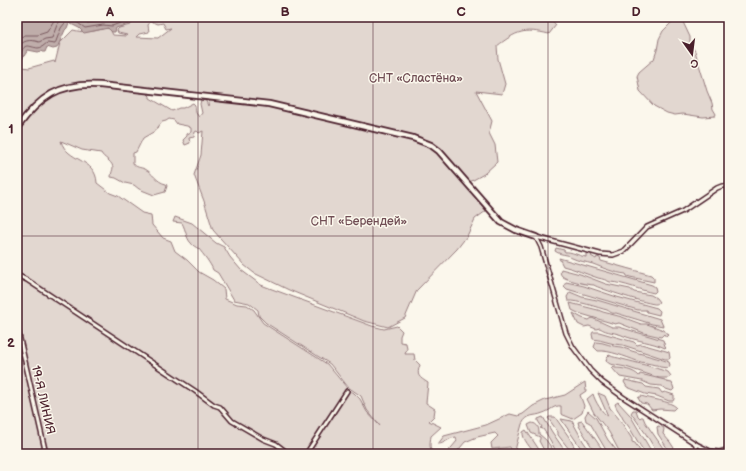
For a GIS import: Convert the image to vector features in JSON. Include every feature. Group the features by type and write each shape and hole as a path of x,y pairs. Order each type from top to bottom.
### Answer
{"street":[{"path":"17,128 28,112 42,99 59,90 76,85 100,85 249,100 270,104 413,138 431,145 439,151 501,222 516,230 536,237 608,255 619,254 624,251 647,227 683,211 717,188 729,186"},
{"path":"536,237 541,247 566,333 581,359 602,382 696,444 710,451 718,452 729,449"},
{"path":"17,275 27,280 214,405 220,407 232,422 276,444 289,454"},
{"name":"19-Я ЛИНИЯ","path":"17,326 46,454"},
{"path":"306,454 347,391"},
{"path":"694,454 696,451 696,444"}],"green space":[{"path":"139,17 549,17 556,25 549,34 533,31 521,32 510,37 497,46 498,59 505,84 502,94 476,91 492,121 489,133 495,145 497,162 484,174 466,184 486,211 475,219 467,236 457,249 417,290 405,318 388,327 364,321 289,290 254,273 244,265 213,230 194,175 201,155 203,131 199,133 197,131 195,132 194,137 189,138 190,143 185,145 183,140 187,134 191,132 191,128 177,124 174,120 169,119 162,122 155,131 143,138 136,152 133,153 133,163 137,167 145,169 166,184 167,186 165,192 154,195 139,189 134,185 111,177 113,167 101,153 82,150 61,141 64,148 69,153 87,164 92,169 97,183 142,213 151,215 152,225 163,238 171,241 175,251 199,272 213,280 224,289 225,299 237,304 247,305 254,310 263,323 327,364 348,389 360,399 367,412 380,426 367,410 361,396 348,387 330,364 266,323 259,316 258,310 249,303 234,300 218,273 213,270 199,249 189,241 182,223 173,222 175,217 192,223 216,243 224,247 241,270 261,285 372,326 384,329 397,326 402,331 400,342 406,343 407,349 405,354 414,354 415,360 420,365 418,374 428,383 426,403 435,409 434,416 429,421 441,427 431,436 431,449 433,453 436,454 17,454 17,66 29,68 54,61 55,63 60,43 73,30 89,32 105,28 110,29 113,35 126,36 127,35 118,33 117,30 130,25","holes":["151,21 158,24 163,23 166,29 171,28 158,38 136,37 139,34 149,32 148,25","148,94 179,96 210,100 208,106 206,101 201,100 200,104 202,113 199,117 193,103 172,111 150,98"]},
{"path":"680,18 690,37 690,44 695,51 713,109 716,114 715,116 703,117 667,113 654,106 640,91 637,76 639,72 654,59 659,39 663,31 674,20"},
{"path":"556,248 564,250 565,252 586,257 586,253 589,252 592,255 591,256 596,259 597,257 600,258 601,261 651,275 654,278 654,282 630,277 626,274 577,260 568,255 556,252"},
{"path":"559,258 652,285 655,287 656,291 654,293 598,278 563,266"},
{"path":"561,269 580,274 606,284 651,295 659,302 657,304 652,304 614,293 594,285 572,281 562,276 560,273"},
{"path":"566,282 657,308 660,311 659,315 647,312 646,310 638,310 567,289 564,286"},
{"path":"570,292 582,297 660,319 663,326 612,313 588,304 568,301 567,297"},
{"path":"570,303 622,317 641,324 647,324 664,330 668,335 666,337 664,334 661,337 644,333 619,323 615,324 578,313 572,310"},
{"path":"573,313 589,320 592,318 612,327 619,327 663,340 666,347 665,348 629,338 600,328 596,329 589,326 584,327 578,324"},
{"path":"593,332 599,332 634,342 637,345 641,344 669,352 670,358 665,359 623,345 593,339"},
{"path":"596,342 621,347 663,360 669,362 670,365 668,368 660,367 612,353 598,351 594,347"},
{"path":"609,355 668,372 671,376 668,378 659,378 626,367 610,364 606,361"},
{"path":"614,366 615,368 631,371 639,376 640,374 665,380 666,382 672,383 674,389 672,391 661,386 620,377 612,368"},
{"path":"625,380 643,384 646,387 659,389 662,393 665,392 674,395 674,399 673,401 669,401 657,396 645,394 627,387 624,382"},
{"path":"585,382 586,391 580,395 584,406 582,413 573,419 561,414 561,406 559,406 527,418 522,424 514,454 510,447 492,449 491,443 498,436 495,433 477,437 465,442 455,454 446,454 457,441 456,437 438,444 444,436 486,425 510,414 518,416 523,414 533,406 545,400 565,395"},
{"path":"598,393 605,396 610,408 620,420 632,439 632,442 635,443 642,454 623,454 618,449 609,432 594,413 587,399 593,394 603,412 608,416"},
{"path":"641,396 665,402 676,407 673,410 652,410 647,404 641,403 638,398"},
{"path":"618,402 630,415 653,454 646,454 643,450 616,408 615,404"},
{"path":"633,410 636,410 640,418 643,417 667,454 658,454 631,413"},
{"path":"588,411 596,418 608,440 618,454 610,454 606,450 590,423 586,421 585,416"},
{"path":"543,417 567,454 557,454 547,435 543,429 540,428 542,427 538,419"},
{"path":"555,417 580,454 570,453 569,449 558,435 558,432 548,418"},
{"path":"561,419 572,421 592,454 585,454"},
{"path":"582,421 605,454 597,454 595,452 579,426 578,422"},
{"path":"532,423 537,425 539,434 546,440 556,454 546,454 539,441 540,437 531,433 528,425"},
{"path":"658,426 663,427 663,434 678,454 671,454 658,434"},
{"path":"526,430 542,454 535,454 527,443 523,435 523,432"}],"water":[{"path":"22,17 35,17 38,20 38,17 137,17 132,23 116,28 115,32 112,32 108,28 84,33 79,28 69,23 57,48 53,49 47,47 45,52 28,50 22,59 17,57 17,19"}],"park label":[{"name":"СНТ «Сластёна»","path":"416,78"},
{"name":"СНТ «Берендей»","path":"359,221"}]}
